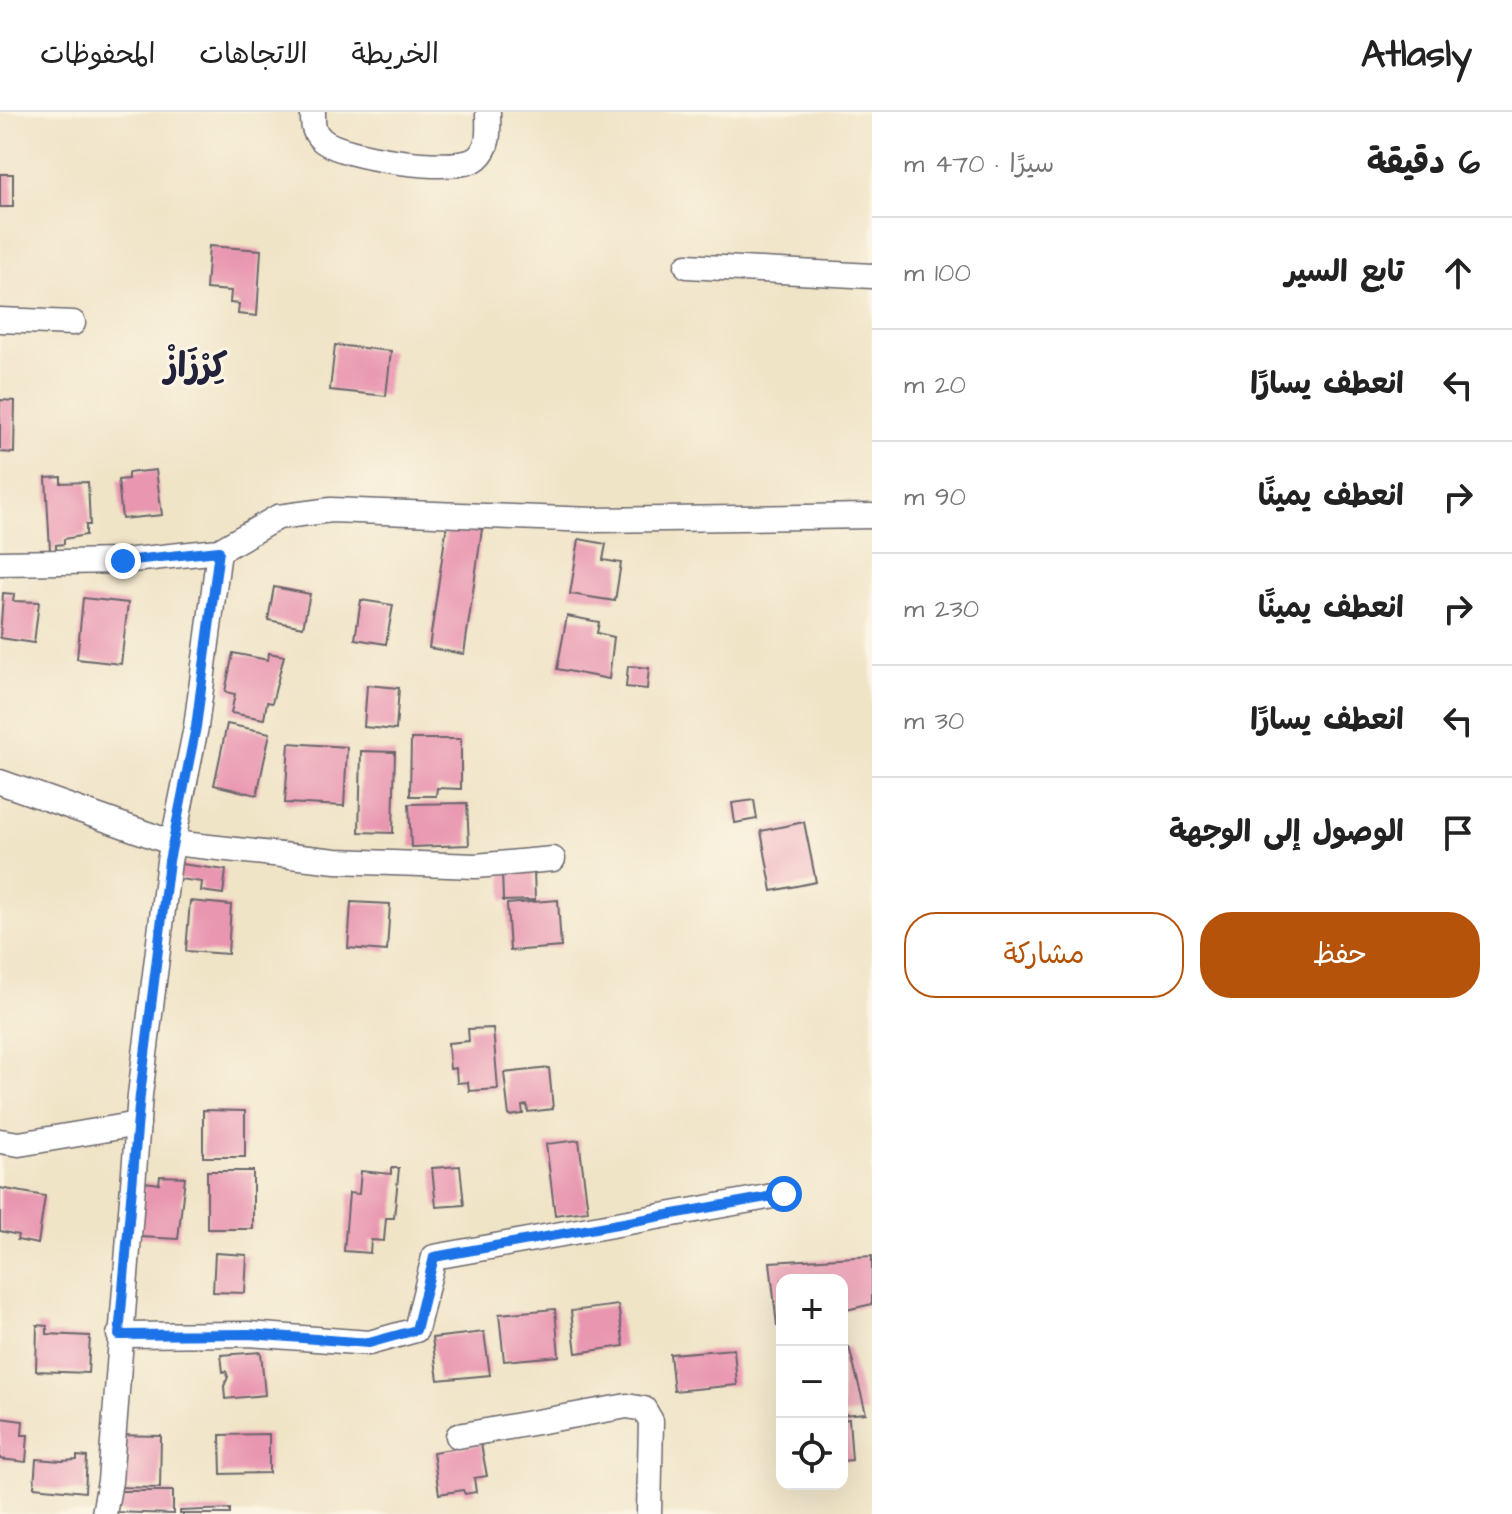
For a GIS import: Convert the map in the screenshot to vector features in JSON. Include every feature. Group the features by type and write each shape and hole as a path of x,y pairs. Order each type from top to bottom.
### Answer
{"street":[{"path":"313,112 313,129 323,141 341,151 434,166 457,165 475,159 488,142 488,112"},
{"path":"687,266 872,276"},
{"path":"0,320 73,323"},
{"path":"0,563 123,561 219,551 278,517 331,510 594,520 872,516"},
{"path":"104,1514 110,1481 119,1335 138,1124 173,843 196,727 219,551"},
{"path":"0,782 173,843 336,861 476,866 553,859"},
{"path":"0,1141 19,1144 138,1124"},
{"path":"119,1335 249,1334 369,1343 416,1330 434,1257 784,1194"},
{"path":"458,1436 627,1406 644,1409 651,1421 649,1514"}],"building":[{"path":"0,174 13,174 13,207 0,207"},
{"path":"209,246 261,250 257,316 238,314 239,304 230,303 231,291 206,289"},
{"path":"335,345 391,351 386,396 330,390"},
{"path":"0,400 15,401 14,453 0,452"},
{"path":"156,470 162,515 122,519 118,480 128,479 128,473"},
{"path":"61,477 61,483 88,482 90,525 86,525 86,535 64,539 64,544 56,545 56,550 50,551 46,478"},
{"path":"447,524 482,529 464,654 429,648"},
{"path":"579,539 606,544 603,560 621,563 615,601 570,594"},
{"path":"274,587 310,594 303,627 268,620"},
{"path":"3,593 14,594 13,601 39,602 34,643 0,638"},
{"path":"83,598 128,603 121,664 77,659"},
{"path":"361,600 393,605 386,644 355,639"},
{"path":"567,616 599,622 597,633 614,637 609,679 557,669"},
{"path":"233,653 268,660 269,653 284,656 272,703 267,702 264,719 231,713 235,694 225,692"},
{"path":"628,666 649,668 647,689 626,687"},
{"path":"367,685 399,688 396,730 364,727"},
{"path":"227,724 270,733 257,795 214,785"},
{"path":"411,739 461,739 461,789 437,788 436,796 410,796"},
{"path":"289,743 347,747 344,806 285,803"},
{"path":"361,751 395,752 393,833 359,832"},
{"path":"754,800 757,819 735,823 732,803"},
{"path":"467,803 469,845 411,847 409,804"},
{"path":"804,822 816,882 772,891 761,831"},
{"path":"173,863 226,870 223,894 201,891 202,882 171,878"},
{"path":"534,870 535,900 503,901 502,871"},
{"path":"558,900 561,947 510,951 507,904"},
{"path":"190,901 231,905 228,954 186,951"},
{"path":"351,902 390,904 387,951 348,948"},
{"path":"493,1028 498,1089 469,1091 468,1082 457,1083 456,1068 450,1069 448,1043 469,1041 468,1029"},
{"path":"549,1068 553,1109 528,1112 527,1105 522,1106 523,1114 509,1116 504,1073"},
{"path":"203,1110 245,1111 245,1157 203,1157"},
{"path":"579,1140 588,1211 555,1215 546,1144"},
{"path":"460,1166 464,1205 436,1207 432,1168"},
{"path":"391,1168 399,1168 394,1218 386,1218 384,1241 371,1240 370,1253 344,1251 349,1193 359,1194 361,1171 391,1174"},
{"path":"207,1171 253,1171 253,1229 207,1229"},
{"path":"160,1176 185,1177 178,1239 141,1237 144,1182 159,1184"},
{"path":"0,1188 45,1196 38,1244 17,1240 18,1235 0,1231"},
{"path":"215,1253 247,1255 245,1293 213,1292"},
{"path":"872,1256 872,1304 848,1310 848,1274 776,1274 776,1317 770,1262"},
{"path":"618,1305 624,1346 576,1353 571,1311"},
{"path":"555,1309 559,1356 504,1361 499,1314"},
{"path":"37,1325 47,1326 47,1334 90,1336 88,1373 36,1371"},
{"path":"484,1332 490,1375 438,1380 432,1338"},
{"path":"848,1347 849,1347 866,1413 848,1414"},
{"path":"734,1349 737,1385 674,1391 670,1354"},
{"path":"261,1352 265,1395 225,1399 224,1386 228,1377 226,1371 223,1372 221,1355"},
{"path":"0,1418 23,1421 22,1435 28,1435 26,1462 0,1459"},
{"path":"848,1419 852,1460 848,1460"},
{"path":"269,1434 269,1473 221,1474 220,1435"},
{"path":"114,1435 161,1436 160,1488 113,1487"},
{"path":"481,1444 487,1476 474,1478 476,1492 465,1494 463,1490 439,1494 433,1452"},
{"path":"77,1456 87,1457 85,1492 34,1487 36,1459 77,1460"},
{"path":"113,1491 173,1491 173,1514 113,1512"},
{"path":"230,1509 230,1514 180,1514 180,1511"}],"district":[{"name":"كِرْزَازْ","path":"196,365"}],"route":[{"path":"123,561 219,551 196,727 169,861 140,1095 119,1335 312,1336 369,1343 416,1330 428,1293 434,1257 784,1194"}]}
